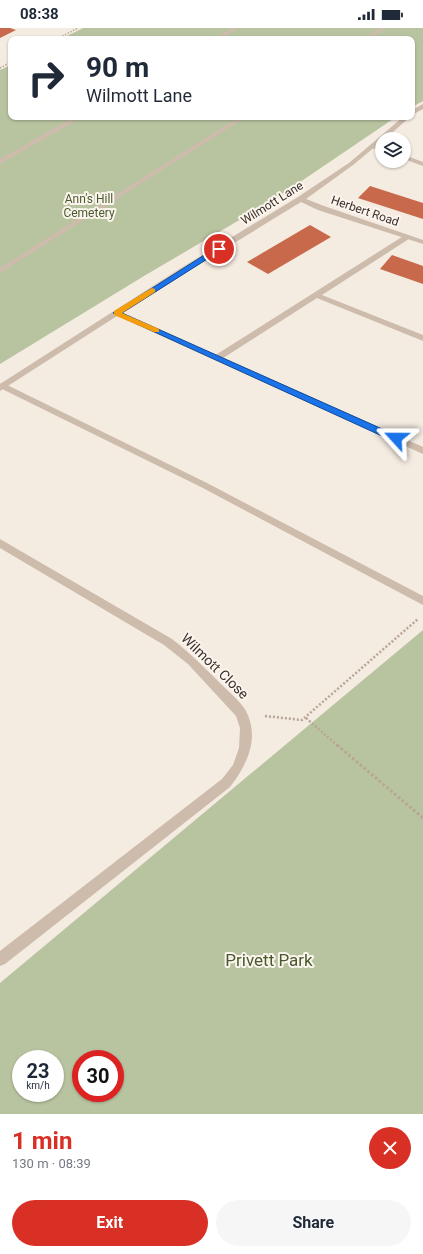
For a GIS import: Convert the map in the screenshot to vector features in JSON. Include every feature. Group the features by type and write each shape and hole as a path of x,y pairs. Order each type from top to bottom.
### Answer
{"street":[{"path":"221,36 236,28"},
{"path":"371,36 383,28"},
{"path":"0,162 74,120"},
{"path":"0,271 238,120"},
{"name":"Wilmott Lane","path":"2,387 194,263 301,199 339,173 403,120"},
{"path":"411,160 423,164"},
{"name":"Herbert Road","path":"301,199 321,208 423,242"},
{"path":"217,358 408,237"},
{"path":"316,295 423,338"},
{"path":"117,313 423,451"},
{"path":"2,387 204,485 423,601"},
{"name":"Wilmott Close","path":"0,543 168,642 192,661 241,712 246,728 245,748 238,768 226,783 0,959"}],"path":[{"path":"63,36 78,28"},
{"path":"241,712 302,720 306,718 423,615"},
{"path":"306,718 423,818"}],"green space":[{"path":"83,28 423,28 423,101 415,105 415,36 67,36"},
{"name":"Ann's Hill Cemetery","path":"8,66 8,120 392,120 275,199 144,276 0,364 0,70"},
{"name":"Privett Park","path":"423,630 423,1114 0,1114 0,983"}],"building":[{"path":"0,28 10,28 16,30 0,38"},
{"path":"370,186 423,203 423,219 358,198"},
{"path":"310,225 331,237 268,274 247,262"},
{"path":"392,255 423,266 423,284 380,269"}],"slow traffic":[{"path":"152,290 117,313 156,331"}],"route":[{"path":"219,249 117,313 396,438"}]}
